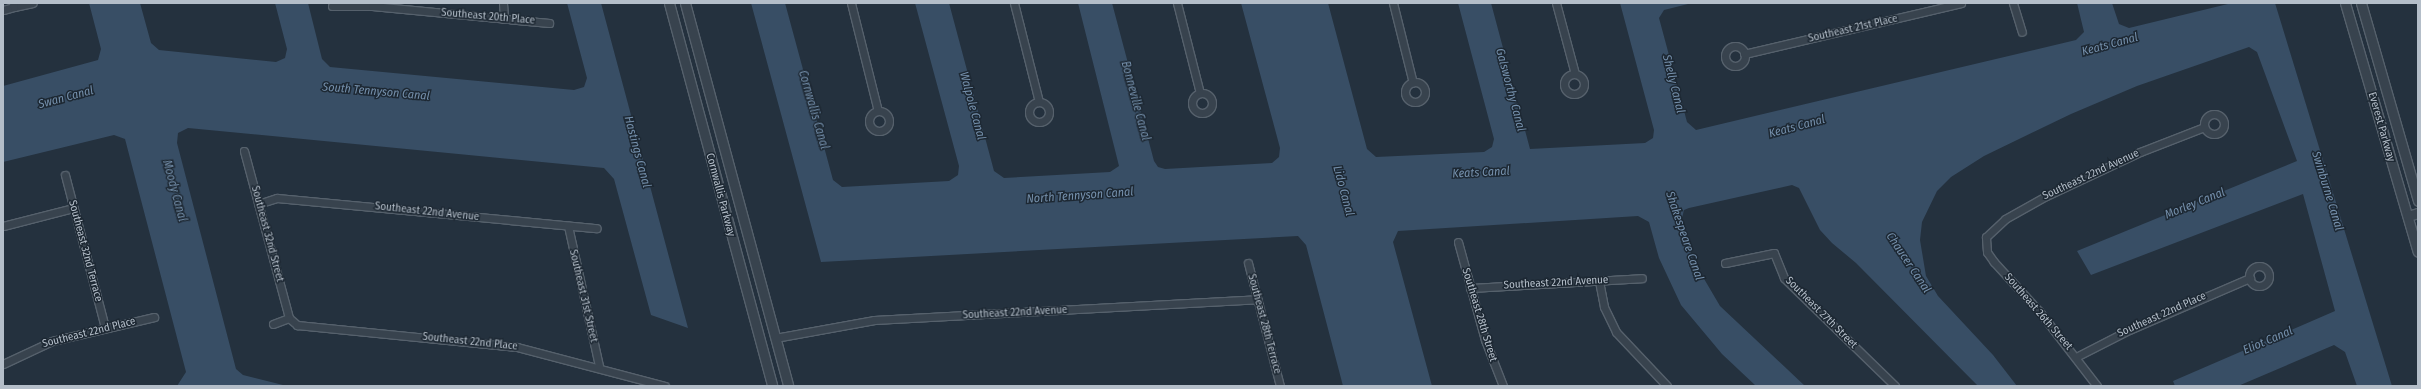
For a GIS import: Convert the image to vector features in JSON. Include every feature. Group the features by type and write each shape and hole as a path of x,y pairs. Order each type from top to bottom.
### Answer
{"street":[{"path":"3,10 14,5 33,3"},
{"path":"503,3 504,19"},
{"name":"Cornwallis Parkway","path":"669,3 772,386"},
{"name":"Cornwallis Parkway","path":"685,3 788,386"},
{"path":"851,3 878,111"},
{"path":"1014,3 1039,102"},
{"path":"1177,3 1200,93"},
{"path":"1393,3 1413,83"},
{"path":"1556,3 1575,74"},
{"name":"Southeast 21st Place","path":"1744,54 1961,3"},
{"path":"2013,3 2022,32"},
{"name":"Everest Parkway","path":"2345,3 2418,252"},
{"name":"Everest Parkway","path":"2361,3 2418,201"},
{"name":"Southeast 20th Place","path":"332,6 372,5 549,23"},
{"path":"685,64 701,60"},
{"name":"Southeast 22nd Avenue","path":"1986,237 2005,219 2046,196 2140,152 2204,127"},
{"name":"Southeast 32nd Street","path":"244,151 289,318"},
{"name":"Southeast 32nd Terrace","path":"65,175 105,327"},
{"name":"Southeast 22nd Avenue","path":"258,204 277,198 598,228"},
{"path":"3,226 73,208"},
{"path":"2408,216 2418,213"},
{"name":"Southeast 31st Street","path":"568,226 600,366"},
{"name":"Southeast 26th Street","path":"1986,237 1988,252 1994,262 2076,357 2097,386"},
{"name":"Southeast 28th Street","path":"1458,242 1470,288 1503,386"},
{"name":"Southeast 27th Street","path":"1725,262 1774,253 1789,283 1895,386"},
{"name":"Southeast 28th Terrace","path":"1248,263 1280,386"},
{"name":"Southeast 22nd Avenue","path":"1470,288 1642,278"},
{"name":"Southeast 22nd Place","path":"2076,357 2129,330 2250,278"},
{"path":"1599,281 1604,307 1616,332 1667,386"},
{"name":"Southeast 22nd Avenue","path":"774,338 874,320 1257,299"},
{"name":"Southeast 22nd Place","path":"3,364 42,344 105,327 154,317"},
{"path":"273,324 289,318"},
{"name":"Southeast 22nd Place","path":"289,318 297,325 517,347 600,366 665,386"}],"water":[{"path":"89,3 140,3 151,43 159,50 276,62 285,58 287,49 275,3 308,3 322,59 330,67 574,90 584,87 587,78 567,3 601,3 688,328 651,315 614,179 604,168 188,128 178,133 177,143 236,369 243,375 287,386 177,386 186,372 125,139 114,135 3,162 3,86 98,60 101,49"},
{"path":"751,3 785,3 833,180 842,187 949,181 958,175 959,166 915,3 949,3 994,171 1004,178 1110,172 1119,166 1078,3 1112,3 1154,161 1158,167 1165,169 1272,163 1279,157 1280,148 1241,3 1328,3 1367,149 1376,157 1484,152 1492,147 1494,139 1458,3 1491,3 1530,149 1645,143 1653,138 1654,130 1620,3 1692,3 1664,10 1659,18 1687,122 1696,130 2076,40 2084,32 2077,3 2112,3 2119,24 2129,28 2232,3 2275,3 2392,386 2357,386 2345,352 2334,345 2238,386 2175,386 2173,381 2335,311 2303,194 2091,275 2077,251 2297,161 2257,52 2249,47 2137,86 2071,114 1984,156 1951,177 1937,191 1922,222 1920,240 1926,276 1938,296 1993,355 2017,386 1978,386 1856,263 1832,243 1820,230 1799,188 1792,185 1689,208 1684,210 1681,222 1693,260 1720,306 1805,386 1756,386 1722,354 1681,305 1659,258 1649,222 1638,216 1398,231 1393,242 1432,386 1343,386 1306,245 1298,236 821,262"}],"water label":[{"name":"Keats Canal","path":"2110,45"},
{"name":"Shelly Canal","path":"1673,84"},
{"name":"Galsworthy Canal","path":"1510,90"},
{"name":"South Tennyson Canal","path":"376,92"},
{"name":"Swan Canal","path":"66,98"},
{"name":"Bonneville Canal","path":"1135,101"},
{"name":"Walpole Canal","path":"972,106"},
{"name":"Cornwallis Canal","path":"813,110"},
{"name":"Keats Canal","path":"1797,127"},
{"name":"Hastings Canal","path":"637,152"},
{"name":"Keats Canal","path":"1481,173"},
{"name":"Moody Canal","path":"174,191"},
{"name":"Lido Canal","path":"1343,191"},
{"name":"Swinburne Canal","path":"2327,191"},
{"name":"North Tennyson Canal","path":"1080,196"},
{"name":"Morley Canal","path":"2195,204"},
{"name":"Shakespeare Canal","path":"1684,236"},
{"name":"Chaucer Canal","path":"1908,263"},
{"name":"Eliot Canal","path":"2268,341"}]}
